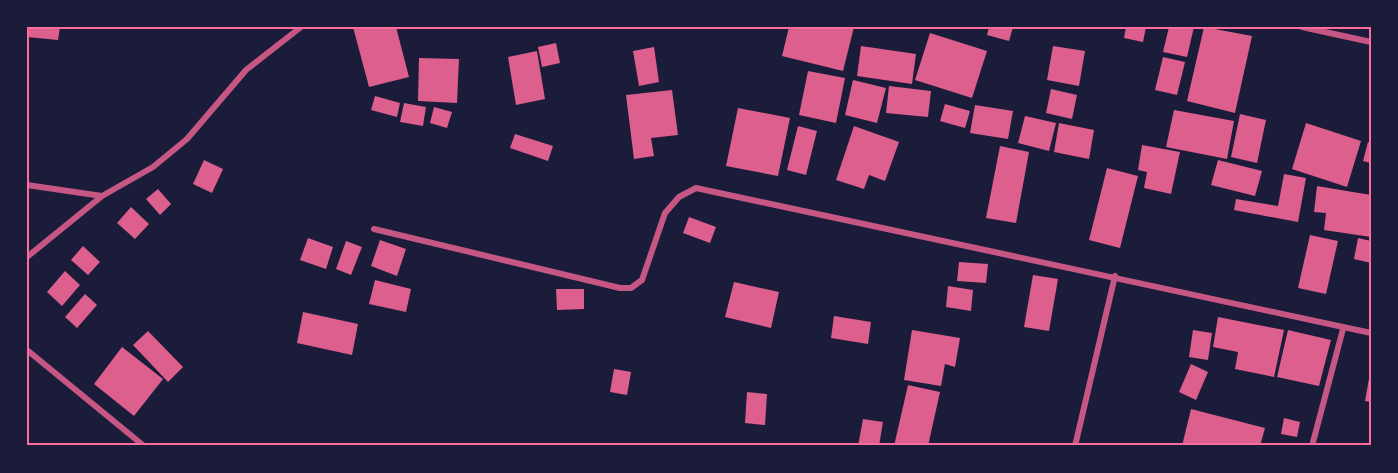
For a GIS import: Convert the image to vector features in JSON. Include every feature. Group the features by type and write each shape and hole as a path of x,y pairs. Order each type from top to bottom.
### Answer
{"street":[{"path":"27,257 102,196 153,167 187,139 246,70 298,27"},
{"path":"1302,27 1371,42"},
{"path":"27,184 102,196"},
{"path":"374,229 620,288 631,288 642,280 665,213 679,197 696,188 1115,276 1343,329 1371,333"},
{"path":"1075,446 1115,276"},
{"path":"1312,446 1343,329"},
{"path":"27,350 144,446"}],"building":[{"path":"27,27 60,27 58,40 27,37"},
{"path":"353,27 396,27 409,77 369,87"},
{"path":"789,27 854,27 843,71 782,56"},
{"path":"989,27 1013,27 1009,41 987,35"},
{"path":"1126,27 1146,27 1143,42 1124,38"},
{"path":"1169,27 1194,27 1187,57 1163,52"},
{"path":"1204,27 1252,36 1235,113 1187,101"},
{"path":"930,33 987,51 972,98 915,80"},
{"path":"556,43 560,63 542,67 538,47"},
{"path":"861,46 916,54 912,84 857,76"},
{"path":"1053,46 1085,51 1079,86 1047,80"},
{"path":"654,47 659,82 639,86 633,51"},
{"path":"537,51 545,99 516,105 508,57"},
{"path":"1163,57 1185,62 1177,95 1155,90"},
{"path":"419,58 459,59 457,103 418,101"},
{"path":"808,71 845,78 836,123 799,115"},
{"path":"853,80 886,88 877,123 845,115"},
{"path":"889,86 931,91 928,117 886,113"},
{"path":"1051,89 1077,95 1072,119 1046,113"},
{"path":"672,90 678,135 651,138 654,156 634,159 626,95"},
{"path":"375,96 400,103 397,117 371,110"},
{"path":"404,103 426,107 423,126 400,122"},
{"path":"945,104 970,111 965,128 940,121"},
{"path":"975,105 1013,111 1008,139 970,133"},
{"path":"434,107 452,112 447,128 430,123"},
{"path":"738,108 790,118 778,176 726,166"},
{"path":"1174,110 1234,121 1227,159 1166,147"},
{"path":"1240,114 1266,120 1257,163 1231,157"},
{"path":"1025,116 1056,123 1049,151 1018,143"},
{"path":"1059,123 1094,130 1089,159 1054,152"},
{"path":"1306,123 1361,141 1347,187 1292,169"},
{"path":"798,126 817,131 806,175 787,170"},
{"path":"854,126 899,142 885,181 869,175 864,189 836,180"},
{"path":"515,134 553,146 548,161 510,148"},
{"path":"1368,142 1371,143 1371,163 1363,161"},
{"path":"1142,145 1180,152 1171,194 1144,188 1147,172 1138,170"},
{"path":"1000,146 1029,152 1016,223 986,218"},
{"path":"204,160 223,169 212,193 193,184"},
{"path":"1218,160 1262,171 1255,196 1211,185"},
{"path":"1107,168 1138,176 1120,248 1089,240"},
{"path":"1284,174 1306,178 1298,222 1234,210 1236,199 1278,206"},
{"path":"1317,186 1371,195 1371,237 1324,230 1326,213 1314,212"},
{"path":"158,189 171,204 160,215 146,199"},
{"path":"131,207 149,224 135,239 117,223"},
{"path":"689,217 716,227 710,243 683,233"},
{"path":"1310,235 1338,241 1326,294 1298,288"},
{"path":"308,238 333,247 326,269 300,260"},
{"path":"1358,238 1371,241 1371,263 1354,259"},
{"path":"380,240 406,249 397,276 371,266"},
{"path":"346,241 362,247 351,275 336,269"},
{"path":"83,246 100,262 88,275 71,260"},
{"path":"959,262 988,264 986,283 957,281"},
{"path":"65,271 80,285 62,306 47,292"},
{"path":"1033,275 1058,279 1049,331 1024,327"},
{"path":"375,280 411,289 406,312 369,304"},
{"path":"734,282 779,292 771,328 725,317"},
{"path":"948,286 973,290 971,311 946,307"},
{"path":"556,289 584,289 584,309 557,310"},
{"path":"85,294 97,305 77,328 65,317"},
{"path":"303,312 358,324 352,355 297,343"},
{"path":"834,316 871,322 868,344 831,338"},
{"path":"1218,317 1284,330 1274,377 1235,369 1238,352 1213,347"},
{"path":"912,330 960,338 955,367 945,364 941,386 904,380"},
{"path":"1193,330 1212,333 1208,360 1189,357"},
{"path":"1288,330 1331,340 1319,386 1277,377"},
{"path":"148,331 183,367 168,382 133,345"},
{"path":"122,347 163,379 134,416 94,384"},
{"path":"1191,364 1208,372 1196,400 1179,392"},
{"path":"614,369 631,372 627,395 610,392"},
{"path":"1371,373 1371,402 1365,401"},
{"path":"908,385 940,392 928,446 894,446"},
{"path":"747,392 767,394 765,425 745,423"},
{"path":"1191,409 1265,428 1260,446 1182,446"},
{"path":"1284,418 1300,422 1297,437 1281,434"},
{"path":"863,419 883,422 879,446 858,446"}]}
